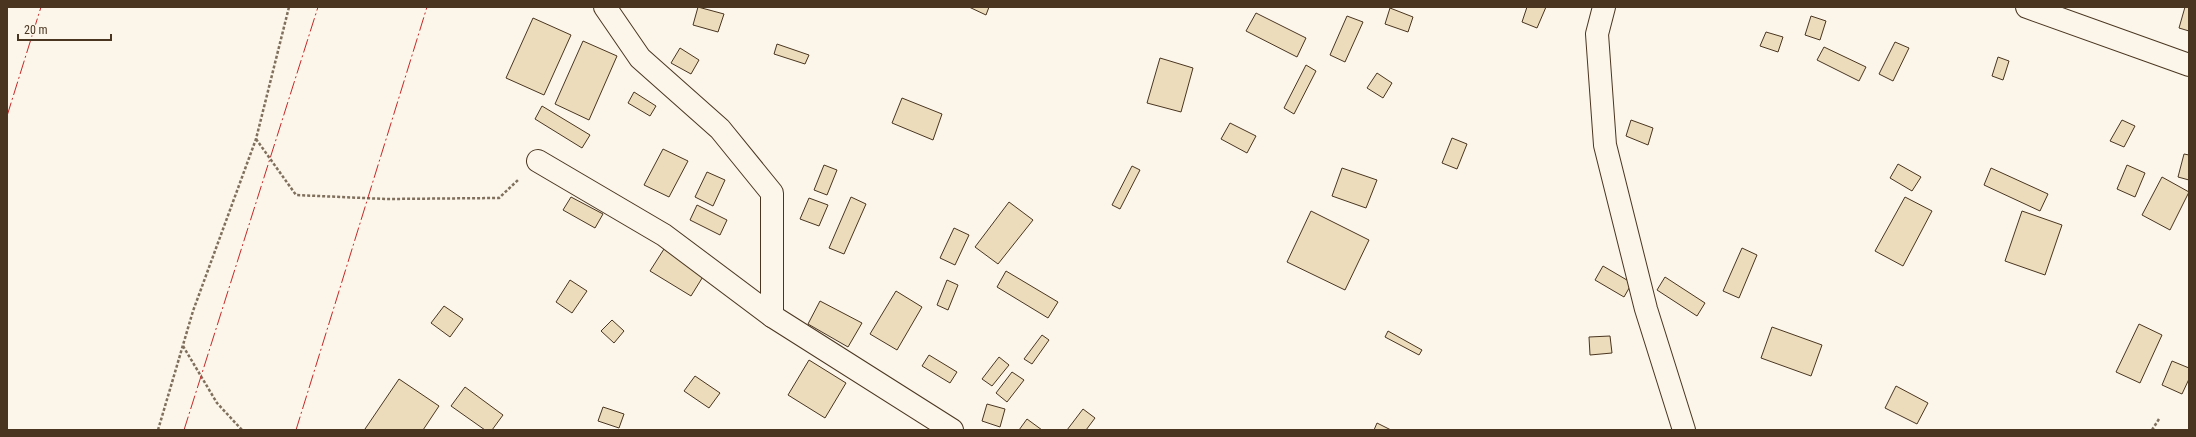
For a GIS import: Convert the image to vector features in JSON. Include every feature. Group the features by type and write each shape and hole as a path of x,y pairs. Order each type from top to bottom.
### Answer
{"street":[{"path":"604,7 640,58 720,129 772,193 772,316"},
{"path":"1604,7 1597,34 1605,145 1646,310 1684,430"},
{"path":"2027,7 2189,65"},
{"path":"538,161 664,235 772,316 952,430"}],"path":[{"path":"158,430 193,311 256,139 289,7"},
{"path":"256,139 296,195 386,199 498,198 538,161"},
{"path":"183,346 217,403 242,430"},
{"path":"2152,430 2159,419"}],"building":[{"path":"698,7 724,14 718,32 693,25"},
{"path":"969,7 989,7 986,15"},
{"path":"1527,7 1546,7 1537,28 1522,22"},
{"path":"2185,7 2189,7 2189,31 2179,28"},
{"path":"1390,8 1413,17 1408,32 1385,24"},
{"path":"1256,13 1306,38 1297,57 1246,31"},
{"path":"1347,16 1363,22 1345,62 1330,55"},
{"path":"1811,16 1826,21 1820,40 1805,35"},
{"path":"533,18 571,35 544,95 506,78"},
{"path":"1766,32 1783,37 1778,52 1760,46"},
{"path":"583,41 617,56 589,120 555,104"},
{"path":"1895,42 1909,48 1893,81 1879,74"},
{"path":"777,44 809,55 805,64 774,54"},
{"path":"1824,47 1866,67 1859,81 1817,60"},
{"path":"680,48 699,60 691,74 671,63"},
{"path":"1998,57 2009,61 2003,80 1992,76"},
{"path":"1160,58 1193,68 1181,112 1147,103"},
{"path":"1306,65 1316,71 1294,114 1284,108"},
{"path":"1377,73 1392,83 1383,98 1367,88"},
{"path":"634,92 656,106 650,116 628,103"},
{"path":"902,98 942,114 933,140 892,123"},
{"path":"542,106 590,135 582,148 535,119"},
{"path":"1631,120 1653,128 1648,145 1626,136"},
{"path":"2122,120 2135,126 2124,147 2110,141"},
{"path":"1230,123 1256,136 1247,153 1221,139"},
{"path":"1452,138 1467,144 1457,169 1442,163"},
{"path":"663,149 688,161 669,197 644,185"},
{"path":"2184,154 2189,155 2189,180 2178,177"},
{"path":"1898,164 1921,177 1912,191 1890,178"},
{"path":"824,165 837,170 827,195 814,190"},
{"path":"2127,165 2145,173 2135,197 2117,189"},
{"path":"1132,166 1140,170 1120,209 1112,205"},
{"path":"1342,168 1377,180 1366,208 1332,196"},
{"path":"1991,168 2048,194 2040,211 1984,185"},
{"path":"707,172 725,180 713,206 695,197"},
{"path":"2162,177 2189,192 2170,230 2142,215"},
{"path":"571,197 603,214 595,228 563,210"},
{"path":"851,197 866,204 844,254 829,248"},
{"path":"1905,197 1932,211 1903,266 1875,251"},
{"path":"809,198 828,205 819,226 800,219"},
{"path":"1009,202 1033,220 998,264 975,247"},
{"path":"697,205 727,220 720,235 690,220"},
{"path":"1311,211 1369,240 1345,290 1287,262"},
{"path":"2022,211 2062,225 2045,275 2005,261"},
{"path":"954,228 969,235 955,265 940,258"},
{"path":"1742,248 1757,255 1739,298 1723,291"},
{"path":"664,249 704,275 691,296 650,271"},
{"path":"1603,266 1632,283 1624,297 1595,280"},
{"path":"1006,271 1058,302 1048,318 997,287"},
{"path":"1665,277 1705,303 1697,316 1657,290"},
{"path":"570,280 587,291 572,313 556,302"},
{"path":"947,280 958,285 948,310 937,305"},
{"path":"896,291 922,307 897,350 870,334"},
{"path":"820,301 862,323 848,347 808,324"},
{"path":"444,306 463,319 450,337 431,323"},
{"path":"612,320 624,331 614,343 601,331"},
{"path":"2139,324 2162,335 2140,383 2116,372"},
{"path":"1772,327 1822,345 1811,376 1761,358"},
{"path":"1388,331 1422,350 1419,355 1385,337"},
{"path":"1042,335 1049,340 1032,364 1024,359"},
{"path":"1610,336 1612,353 1590,355 1589,337"},
{"path":"929,355 957,372 950,383 922,366"},
{"path":"999,357 1009,365 992,386 982,379"},
{"path":"809,360 846,383 825,418 788,395"},
{"path":"2172,361 2189,368 2189,379 2182,394 2162,385"},
{"path":"1012,372 1024,380 1007,402 996,393"},
{"path":"695,376 720,393 709,408 684,391"},
{"path":"399,379 439,406 423,430 365,429"},
{"path":"1896,386 1928,403 1917,424 1885,408"},
{"path":"465,387 503,415 492,430 485,430 451,406"},
{"path":"987,404 1005,409 1000,427 982,421"},
{"path":"603,407 624,414 619,428 598,421"},
{"path":"1083,409 1095,418 1086,430 1067,430"},
{"path":"1027,419 1042,430 1019,430"},
{"path":"1377,423 1391,430 1374,430"}],"power":[{"path":"7,116 41,7"},
{"path":"184,430 318,7"},
{"path":"296,430 427,7"}]}
